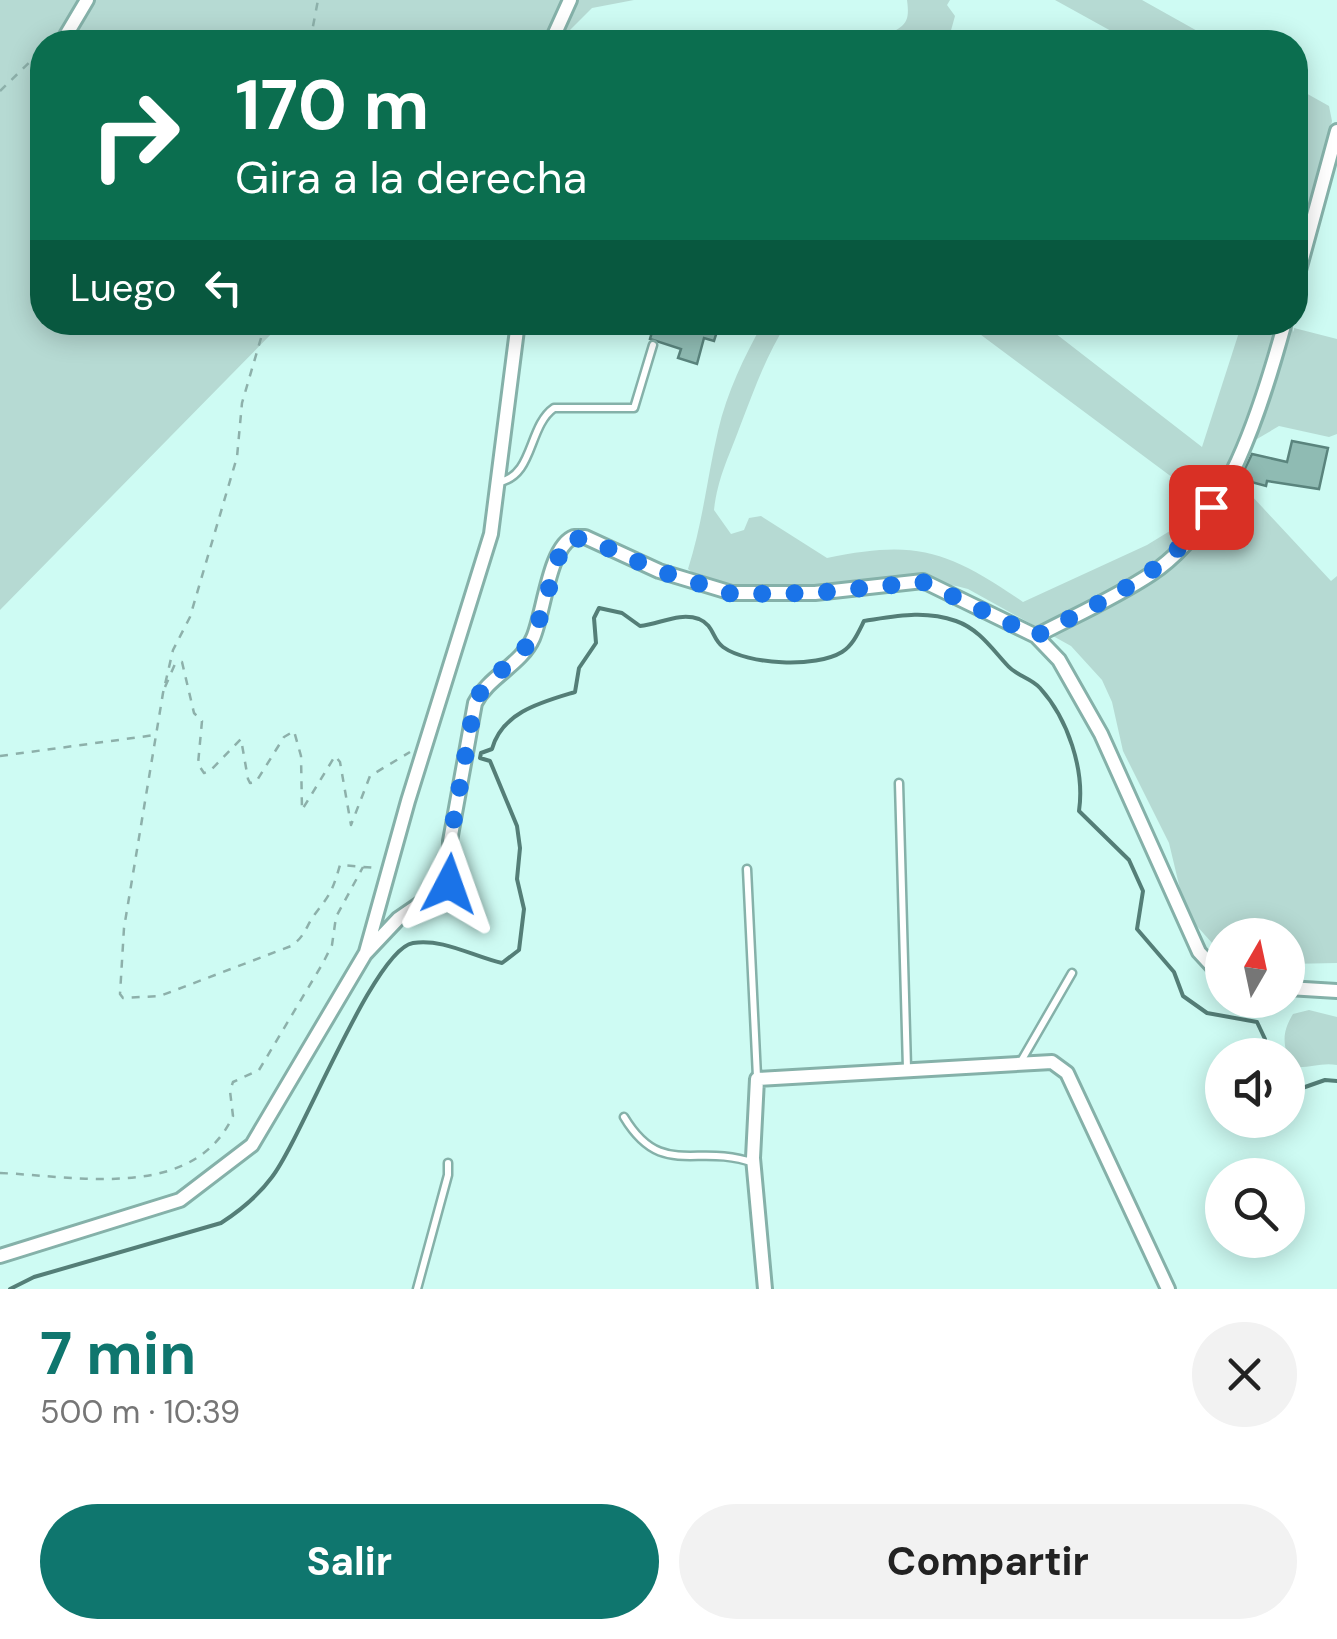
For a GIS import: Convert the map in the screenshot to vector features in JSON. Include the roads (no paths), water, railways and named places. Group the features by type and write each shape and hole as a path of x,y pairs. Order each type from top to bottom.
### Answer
{"street":[{"path":"69,30 87,0"},
{"path":"555,30 570,0"},
{"path":"1308,237 1337,131"},
{"path":"365,954 492,534 516,335"},
{"path":"1036,636 1153,573 1195,535 1252,429 1280,335"},
{"path":"0,1256 180,1200 252,1145 365,954 398,919 449,884 450,841 475,702 483,688 533,640 564,540 585,538 659,571 732,594 815,593 923,582 1036,636 1059,660 1101,734 1205,959"},
{"path":"1305,989 1337,991"},
{"path":"765,1289 754,1163 756,1078 1052,1062 1067,1073 1168,1289"}],"lane":[{"path":"498,482 506,481 521,468 543,419 554,408 634,408 653,345"},
{"path":"899,784 907,1068"},
{"path":"747,869 756,1078"},
{"path":"1020,1064 1072,973"},
{"path":"624,1117 636,1138 658,1154 723,1154 754,1163"},
{"path":"417,1289 448,1176 448,1163"}],"waterway":[{"path":"10,1289 34,1277 221,1223 249,1202 267,1184 285,1156 359,1009 397,953 413,943 436,943 502,963 519,950 524,909 517,879 517,826 490,761 480,758 481,753 492,749 497,736 514,717 575,692 579,668 596,643 594,618 599,608 622,613 640,626 677,618 699,619 708,625 719,644 734,653 782,662 816,661 842,652 864,621 933,616 972,629 1012,669 1040,688 1059,715 1077,762 1079,811 1129,860 1143,891 1137,929 1174,972 1183,996 1207,1013 1257,1022 1265,1038"},
{"path":"1305,1087 1325,1080 1337,1081"}]}
